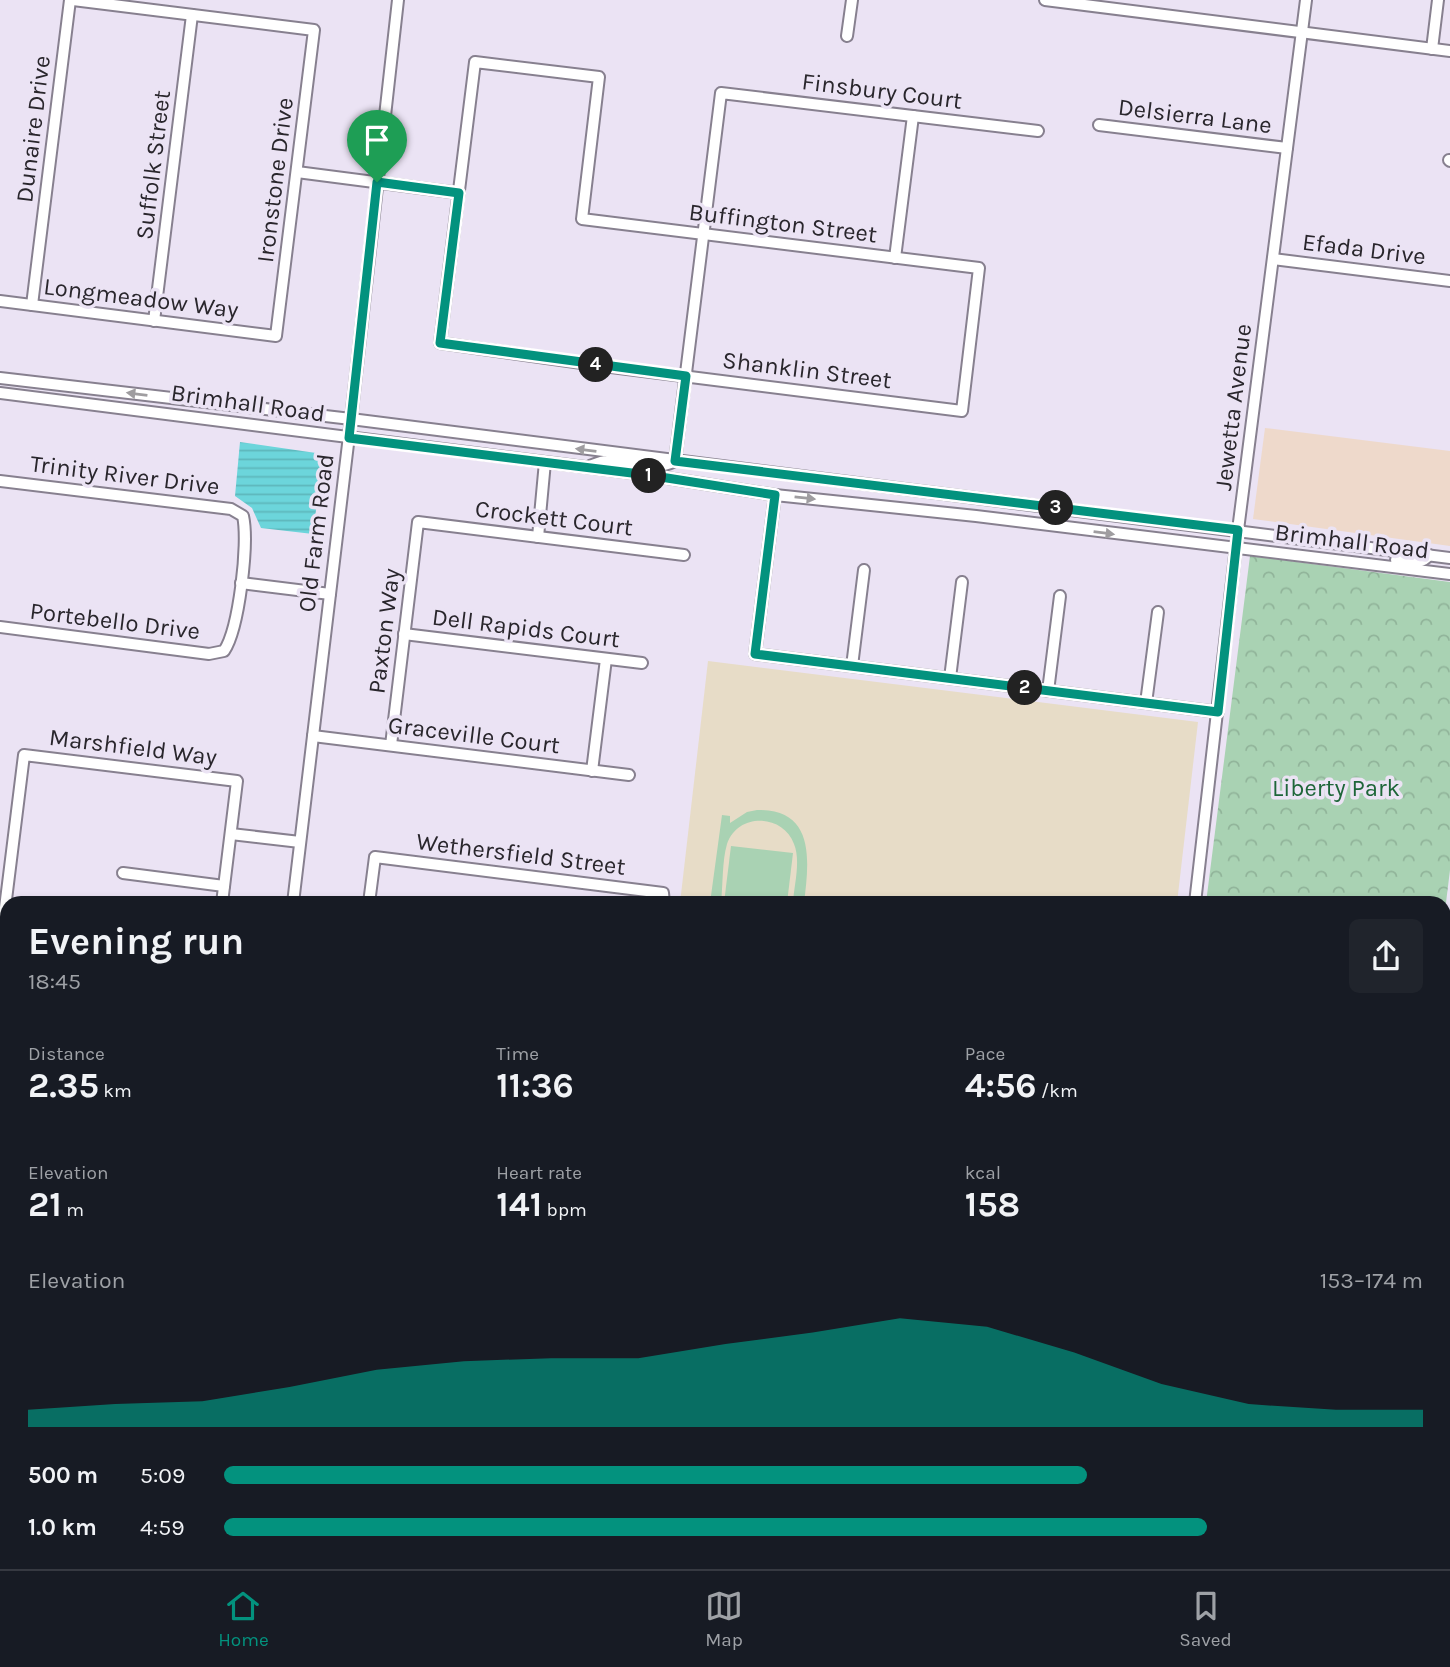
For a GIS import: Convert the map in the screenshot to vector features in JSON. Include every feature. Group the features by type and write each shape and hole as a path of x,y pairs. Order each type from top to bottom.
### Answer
{"street":[{"path":"72,0 192,15"},
{"name":"Dunaire Drive","path":"32,305 72,0"},
{"name":"Old Farm Road","path":"294,896 398,0"},
{"path":"847,36 852,0"},
{"path":"1045,0 1450,51"},
{"name":"Jewetta Avenue","path":"1196,896 1238,530 1306,0"},
{"path":"1432,49 1438,0"},
{"name":"Ironstone Drive","path":"192,15 314,30 276,336"},
{"name":"Suffolk Street","path":"154,321 192,15"},
{"name":"Buffington Street","path":"459,193 475,62 599,78 582,219 979,268 962,411"},
{"name":"Finsbury Court","path":"703,234 721,93 1038,131"},
{"path":"895,258 913,116"},
{"name":"Delsierra Lane","path":"1098,125 1287,148"},
{"path":"297,172 459,193"},
{"name":"Shanklin Street","path":"459,193 440,343 962,411"},
{"path":"586,468 608,460 653,466 667,465 675,461 703,234"},
{"name":"Efada Drive","path":"1273,259 1450,281"},
{"name":"Longmeadow Way","path":"0,301 276,336"},
{"name":"Brimhall Road","path":"0,378 351,419 1450,558"},
{"name":"Brimhall Road","path":"0,393 545,462 775,495 976,516 1450,574"},
{"path":"538,537 545,462"},
{"name":"Trinity River Drive","path":"0,481 231,509 243,516 246,530 241,583"},
{"path":"775,495 755,654 1218,712"},
{"name":"Crockett Court","path":"418,522 684,555"},
{"name":"Paxton Way","path":"390,746 418,522"},
{"path":"1352,562 1370,556 1419,562 1426,560 1429,555"},
{"path":"852,666 864,570"},
{"path":"950,678 962,582"},
{"path":"241,583 330,594"},
{"name":"Portebello Drive","path":"0,627 209,654 224,651 232,640 241,583"},
{"path":"1048,691 1060,596"},
{"path":"1146,703 1158,612"},
{"name":"Dell Rapids Court","path":"404,634 642,663"},
{"path":"592,771 606,659"},
{"name":"Graceville Court","path":"313,736 629,775"},
{"name":"Marshfield Way","path":"6,859 24,755 237,781 231,834"},
{"path":"223,896 231,834 300,842"},
{"name":"Wethersfield Street","path":"370,896 375,857 649,896"},
{"path":"4,896 6,859"},
{"path":"123,873 224,886"}],"shaded area":[{"path":"1265,428 1450,451 1450,546 1253,519"},
{"path":"708,661 1198,722 1178,896 681,896"}],"green space":[{"name":"Liberty Park","path":"1250,556 1450,582 1450,870 1447,896 1207,896"},
{"path":"747,812 776,812 790,818 799,828 807,855 805,896 794,896 797,865 794,844 780,827 771,822 760,821 741,826 733,834 725,851 721,896 711,896 722,815 730,816 730,823"},
{"path":"731,846 793,853 788,896 725,896"}],"water":[{"path":"240,442 323,454 313,534 261,528 252,508 235,496"}],"route":[{"path":"377,182 459,193 440,343 686,376 675,461 1238,530 1218,712 755,654 775,495 648,475 349,438 377,182"}]}
